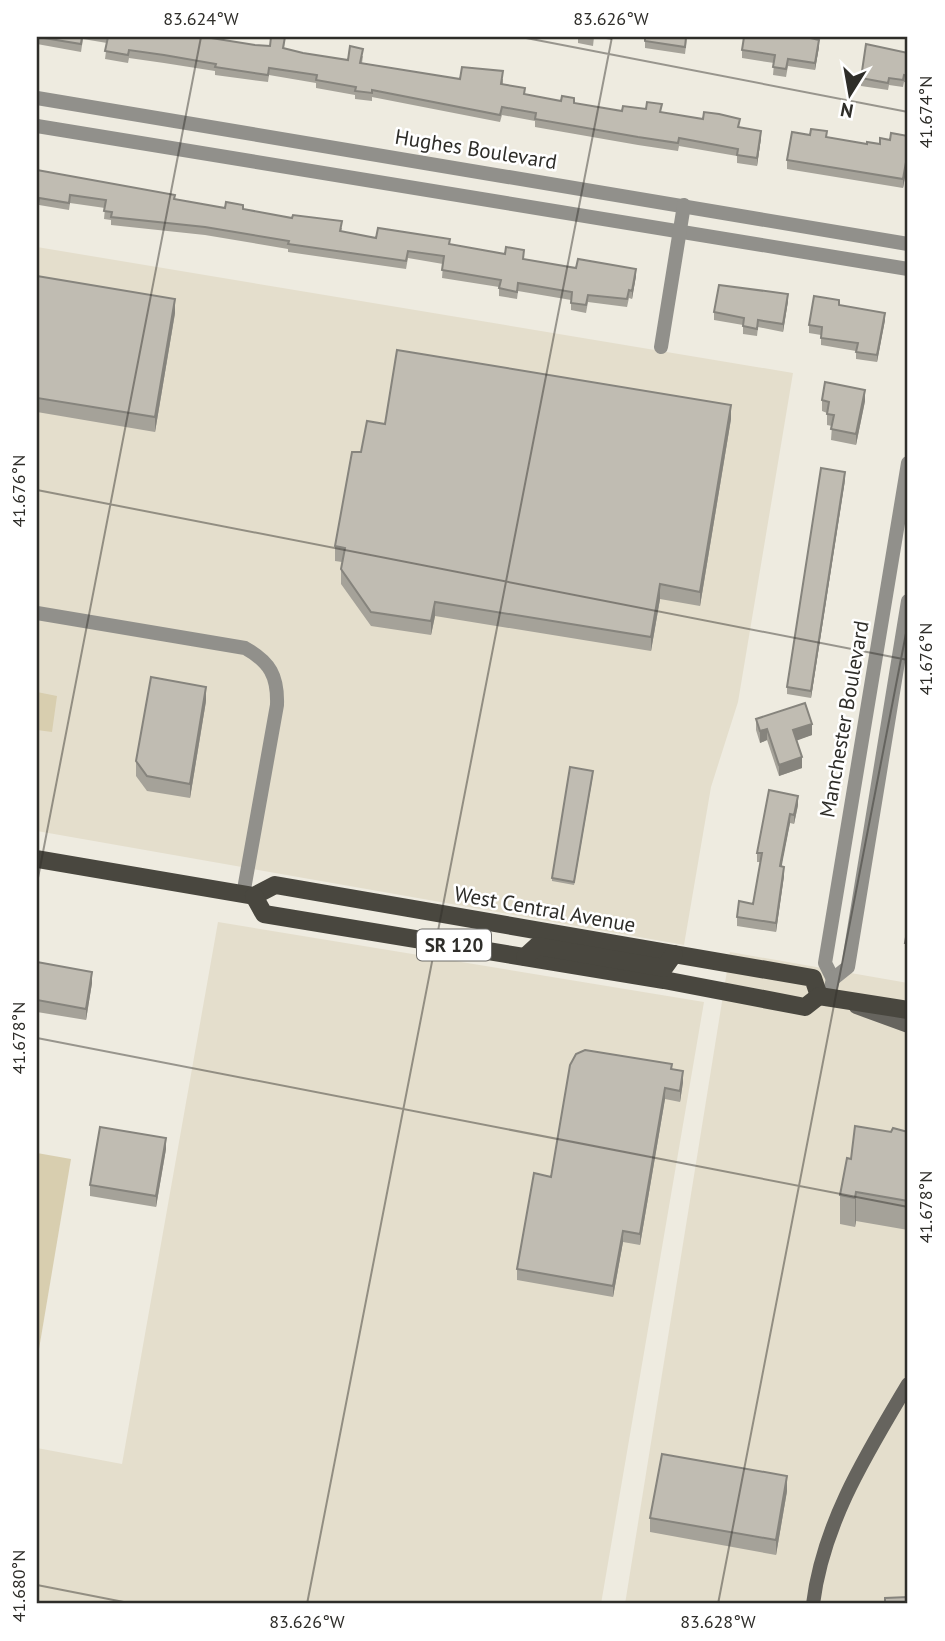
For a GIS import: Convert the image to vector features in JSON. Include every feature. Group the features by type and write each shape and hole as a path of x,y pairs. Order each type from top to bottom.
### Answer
{"main road":[{"name":"West Central Avenue","path":"37,859 249,895 275,885 813,978 827,991"},
{"name":"SR 120","path":"249,895 264,914 805,1007 827,991 908,1010"},
{"path":"525,957 537,946 664,968 674,954"}],"street":[{"name":"Hughes Boulevard","path":"37,98 908,244"},
{"path":"37,126 908,269"},
{"path":"661,347 684,205"},
{"name":"Manchester Boulevard","path":"827,991 825,963 908,463"},
{"name":"Manchester Boulevard","path":"827,991 848,967 908,601"},
{"path":"37,613 245,648 268,664 277,687 277,705 249,895"},
{"path":"827,991 908,1026"},
{"path":"813,1604 821,1562 835,1516 848,1488 908,1384"}],"shaded area":[{"path":"37,247 793,373 738,702 711,787 684,945 37,831"},
{"path":"37,692 57,696 52,732 37,730"},
{"path":"218,922 704,1002 601,1604 37,1604 37,1448 122,1464"},
{"path":"730,952 908,983 908,1604 625,1604"},
{"path":"37,1153 71,1159 37,1361"}],"building":[{"path":"38,37 82,37 81,44"},
{"path":"108,37 205,37 270,46 271,37 285,37 283,48 303,53 348,60 350,46 363,49 360,63 460,79 462,67 503,71 501,84 525,88 524,94 561,101 562,96 574,98 574,103 622,111 623,106 646,109 647,102 662,104 660,112 703,119 704,112 740,119 738,127 761,131 757,158 737,155 738,149 679,138 678,143 535,119 536,113 502,107 500,115 372,90 372,93 355,91 356,87 316,80 317,75 269,68 268,75 215,67 216,64 164,55 129,50 128,55 105,51"},
{"path":"645,37 686,37 685,47 645,41"},
{"path":"744,37 806,37 819,40 815,63 788,59 786,69 773,67 775,55 742,50"},
{"path":"866,44 908,53 908,76 904,75 903,80 889,78 888,83 861,78"},
{"path":"811,129 827,131 826,137 867,144 880,144 880,138 890,140 891,133 908,136 903,179 787,160 792,132 810,135"},
{"path":"37,170 175,195 174,199 225,208 226,202 243,205 243,209 292,218 293,215 342,221 340,231 376,238 378,228 450,239 449,244 505,254 506,247 524,250 523,259 576,268 578,259 636,269 632,291 629,290 627,299 588,295 586,305 571,303 572,292 518,283 517,292 499,288 501,280 442,270 444,256 408,251 406,261 288,244 289,241 205,227 111,217 112,212 104,211 106,200 70,195 69,203 39,198 37,203"},
{"path":"37,276 175,299 155,417 37,398"},
{"path":"719,285 788,294 783,324 758,320 757,329 743,326 744,318 714,312"},
{"path":"814,296 839,300 839,305 885,313 877,355 856,352 858,343 821,338 822,327 809,325"},
{"path":"397,350 731,405 700,592 660,584 651,637 435,602 431,621 371,612 341,569 345,548 335,546 352,452 361,452 367,421 385,424"},
{"path":"825,382 865,390 856,434 831,429 834,415 827,414 829,402 822,400"},
{"path":"821,468 845,472 811,691 787,687"},
{"path":"151,677 206,687 190,784 147,776 136,761"},
{"path":"805,703 812,724 793,730 802,757 779,765 767,729 760,731 756,719"},
{"path":"570,767 593,771 574,882 552,878"},
{"path":"769,790 798,796 794,815 790,814 780,866 784,867 776,923 737,917 739,901 753,904 762,853 757,853"},
{"path":"37,962 92,972 86,1009 37,1000"},
{"path":"585,1050 672,1064 671,1069 683,1071 680,1091 665,1088 640,1234 623,1231 613,1286 517,1269 534,1173 551,1177 570,1065 576,1054"},
{"path":"855,1126 891,1132 893,1128 908,1132 908,1201 856,1192 855,1198 840,1195 847,1158 851,1159"},
{"path":"100,1127 166,1138 156,1196 90,1185"},
{"path":"662,1454 787,1476 776,1540 650,1518"},
{"path":"908,1597 908,1604 885,1604 885,1598"}]}
